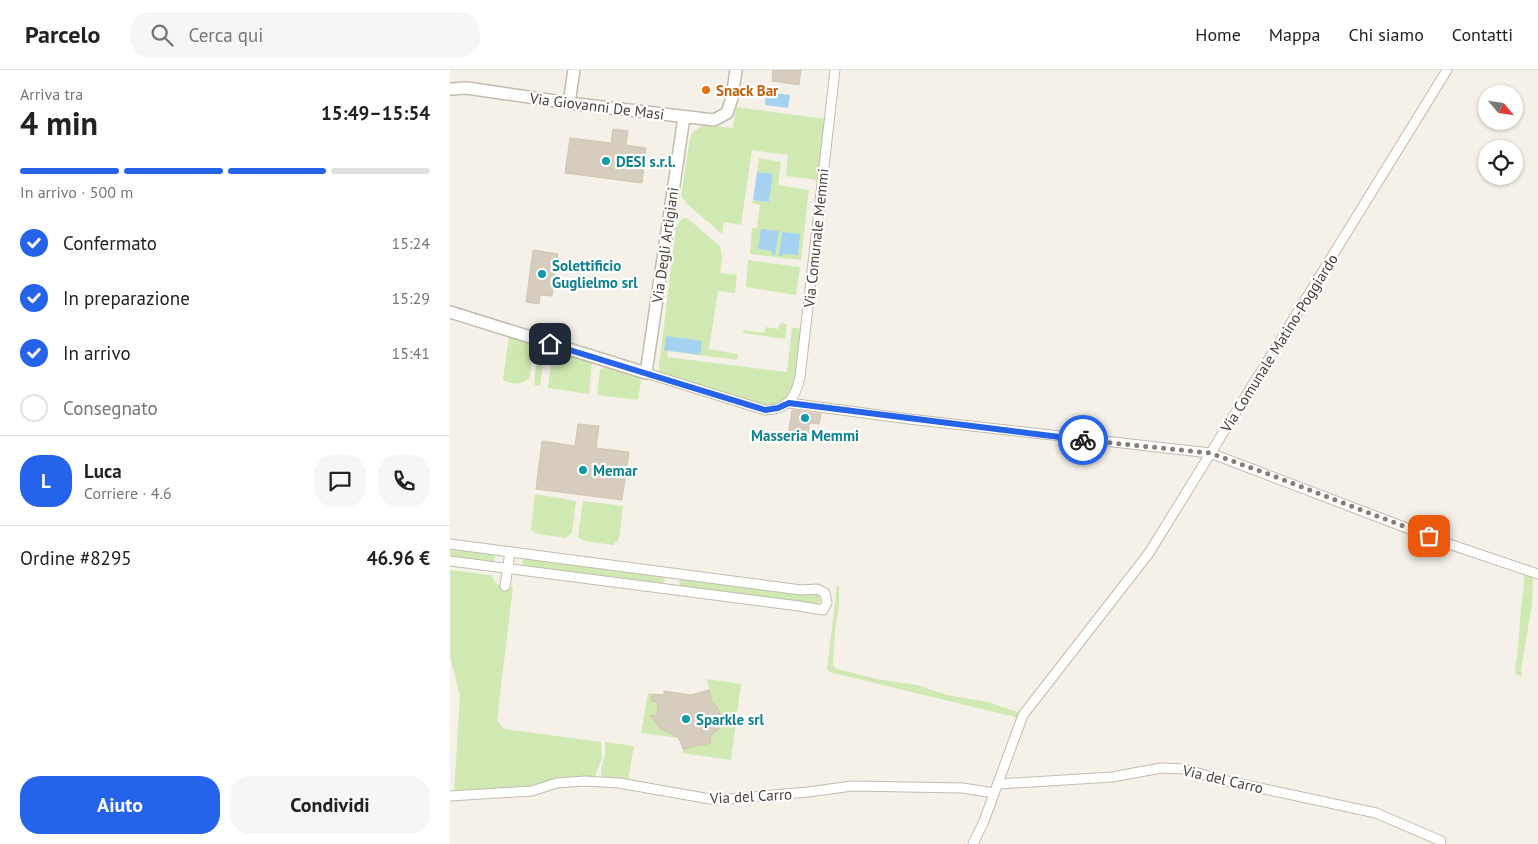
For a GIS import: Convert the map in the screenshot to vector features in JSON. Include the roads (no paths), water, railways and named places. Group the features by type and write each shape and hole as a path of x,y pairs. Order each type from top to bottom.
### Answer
{"street":[{"path":"569,103 574,70"},
{"name":"Via Giovanni De Masi","path":"467,88 569,103 714,120 726,113 732,98 736,70"},
{"name":"Via Comunale Memmi","path":"789,403 796,394 800,376 835,70"},
{"name":"Via Comunale Matino-Poggiardo","path":"973,844 984,821 1023,716 1149,553 1447,70"},
{"path":"450,82 467,88"},
{"path":"450,89 467,88"},
{"name":"Via Degli Artigiani","path":"646,373 684,117"},
{"path":"450,312 759,409 770,410 789,403 938,423 1210,453 1454,546 1538,574"},
{"path":"450,544 801,590 817,589 827,595 827,603 823,610 819,611 799,606 450,561"},
{"path":"505,586 510,552"},
{"path":"671,589 673,573"},
{"name":"Via del Carro","path":"998,784 1112,777 1161,768 1185,769 1227,781 1376,813 1441,841"},
{"name":"Via del Carro","path":"450,796 532,791 557,783 585,781 619,783 716,800 852,786 962,788 994,793"}],"water":[{"path":"766,92 790,95 788,108 765,105"},
{"path":"757,172 773,174 769,202 753,200"},
{"path":"761,229 779,231 775,255 772,254 772,251 758,249"},
{"path":"782,232 800,234 798,255 783,254 779,256"},
{"path":"666,336 702,341 700,355 664,350"}],"place":[{"name":"Snack Bar","path":"706,90"},
{"name":"DESI s.r.l.","path":"606,161"},
{"name":"Solettificio Guglielmo srl","path":"542,274"},
{"name":"Masseria Memmi","path":"805,418"},
{"name":"Memar","path":"583,470"},
{"name":"Sparkle srl","path":"686,719"}]}
